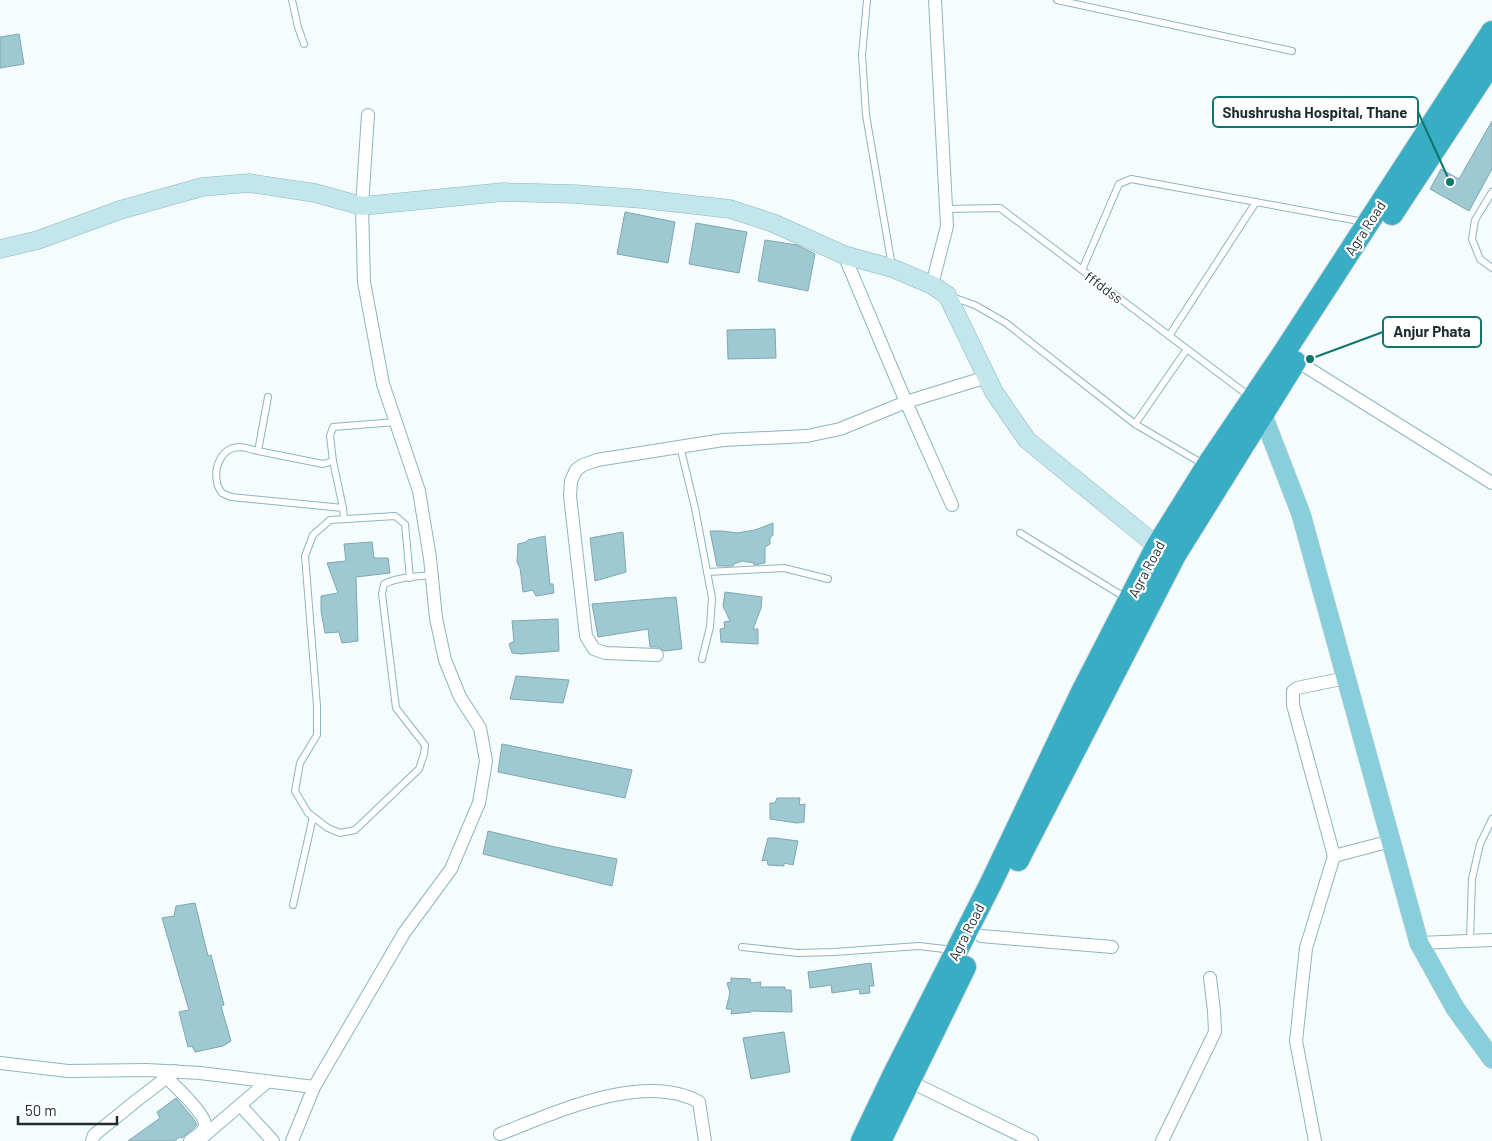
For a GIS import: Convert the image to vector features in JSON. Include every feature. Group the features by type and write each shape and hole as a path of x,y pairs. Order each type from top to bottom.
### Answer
{"highway":[{"name":"Agra Road","path":"1290,357 1368,223 1485,69 1492,32"},
{"path":"1257,406 1485,69"},
{"name":"Agra Road","path":"880,1141 981,936 1207,466 1257,406"},
{"name":"Agra Road","path":"862,1141 1129,600 1166,551 1257,406"}],"main road":[{"path":"1257,406 1301,514 1419,943 1455,1008 1491,1057"}],"street":[{"path":"932,285 946,226 935,0"},
{"path":"292,1141 314,1087 404,933 451,869 479,803 486,761 480,728 460,697 444,660 436,618 432,574 419,491 384,384 364,282 362,206 368,115"},
{"path":"0,249 38,240 120,210 202,186 249,182 315,194 362,206 503,192 574,194 642,199 730,209 773,223 844,256 892,268 932,285 947,295 994,392 1027,440 1166,551"},
{"path":"844,256 952,506"},
{"path":"1290,357 1492,483"},
{"path":"657,655 605,653 594,649 586,636 570,496 571,481 576,470 583,465 597,460 680,446 723,440 807,436 840,428 906,402 987,377"},
{"path":"1315,1141 1296,1041 1306,948 1334,856 1293,705 1292,695 1293,691 1297,688 1346,678"},
{"path":"1334,856 1391,840"},
{"path":"981,936 1112,947"},
{"path":"1419,943 1492,940"},
{"path":"1162,1141 1215,1032 1210,978"},
{"path":"0,1063 68,1071 171,1075 314,1087"},
{"path":"92,1141 94,1136 136,1100 171,1075"},
{"path":"171,1075 182,1093 202,1116 205,1124 204,1130 190,1141"},
{"path":"198,1141 267,1082"},
{"path":"909,1082 1032,1141"},
{"path":"500,1134 564,1109 600,1098 651,1090 669,1091 688,1096 699,1102 705,1141"},
{"path":"240,1105 273,1141"}],"lane":[{"path":"292,0 304,44"},
{"path":"867,0 862,55 866,115 892,268"},
{"path":"1056,0 1292,50"},
{"path":"1082,270 1119,184 1131,179 1368,223"},
{"path":"1492,192 1475,220 1472,239 1480,259 1492,268"},
{"path":"1169,336 1256,202"},
{"name":"fffddss","path":"945,209 1000,208 1187,349 1257,406"},
{"path":"947,295 975,305 1006,323 1135,424 1207,466"},
{"path":"1135,424 1187,349"},
{"path":"258,451 268,397"},
{"path":"344,519 330,436 333,427 396,422"},
{"path":"680,446 695,508 712,598 710,627 702,658"},
{"path":"333,461 323,464 240,447 229,449 221,456 217,483 222,493 231,496 343,508"},
{"path":"410,578 405,524 395,516 330,520 314,535 305,556 317,706 317,735 300,763 295,791 308,813 328,828 340,833 355,830 419,769 425,745 396,708 382,594 384,584 394,580 410,578 432,574"},
{"path":"1020,533 1129,600"},
{"path":"707,572 784,568 828,579"},
{"path":"293,905 313,817"},
{"path":"1470,941 1472,879 1480,844 1492,819"},
{"path":"742,946 798,953 919,946 957,950"}],"building":[{"path":"19,34 24,64 0,68 0,37"},
{"path":"1492,121 1492,169 1469,211 1430,189 1441,169 1459,179"},
{"path":"625,212 675,222 668,263 617,254"},
{"path":"696,223 747,232 739,273 689,264"},
{"path":"765,240 797,245 815,254 808,291 758,281"},
{"path":"775,329 776,358 728,359 727,330"},
{"path":"773,523 773,535 770,538 770,544 765,547 765,563 754,565 754,563 742,561 733,566 717,566 710,531 737,533 755,530"},
{"path":"623,532 626,572 595,581 590,538"},
{"path":"545,536 550,584 553,584 554,593 536,596 533,590 523,592 520,568 517,562 518,544"},
{"path":"372,542 374,558 388,558 390,573 356,577 358,641 342,643 339,632 325,633 321,611 321,596 338,593 327,563 346,561 344,544"},
{"path":"725,592 762,597 761,608 753,629 758,629 758,644 721,642 720,629 725,628 724,622 730,621 723,606"},
{"path":"676,597 682,649 664,651 658,647 650,647 648,629 598,637 592,604"},
{"path":"558,619 559,651 512,653 509,644 514,641 512,621"},
{"path":"516,676 569,680 563,703 510,699"},
{"path":"502,744 632,770 625,798 498,772"},
{"path":"777,798 800,798 799,805 805,804 804,822 797,823 770,819 770,803 775,803"},
{"path":"488,831 617,859 612,886 483,854"},
{"path":"768,838 798,841 793,865 784,863 784,866 768,865 767,860 762,861"},
{"path":"195,903 208,956 211,955 224,1005 221,1006 231,1041 223,1046 195,1052 192,1046 188,1047 179,1012 189,1010 162,918 174,916 176,906"},
{"path":"871,963 874,986 869,986 870,993 860,994 859,989 832,993 831,985 810,988 808,972"},
{"path":"731,978 750,979 751,983 761,982 760,987 785,987 785,990 791,990 792,1012 751,1011 731,1014 732,1009 726,1009 730,993 727,983 731,982"},
{"path":"784,1032 790,1072 751,1079 743,1038"},
{"path":"176,1098 193,1118 197,1125 194,1128 182,1138 180,1137 174,1141 128,1141 160,1118 157,1112"}],"place":[{"name":"Shushrusha Hospital, Thane","path":"1450,182"},
{"name":"Anjur Phata","path":"1310,359"}]}
